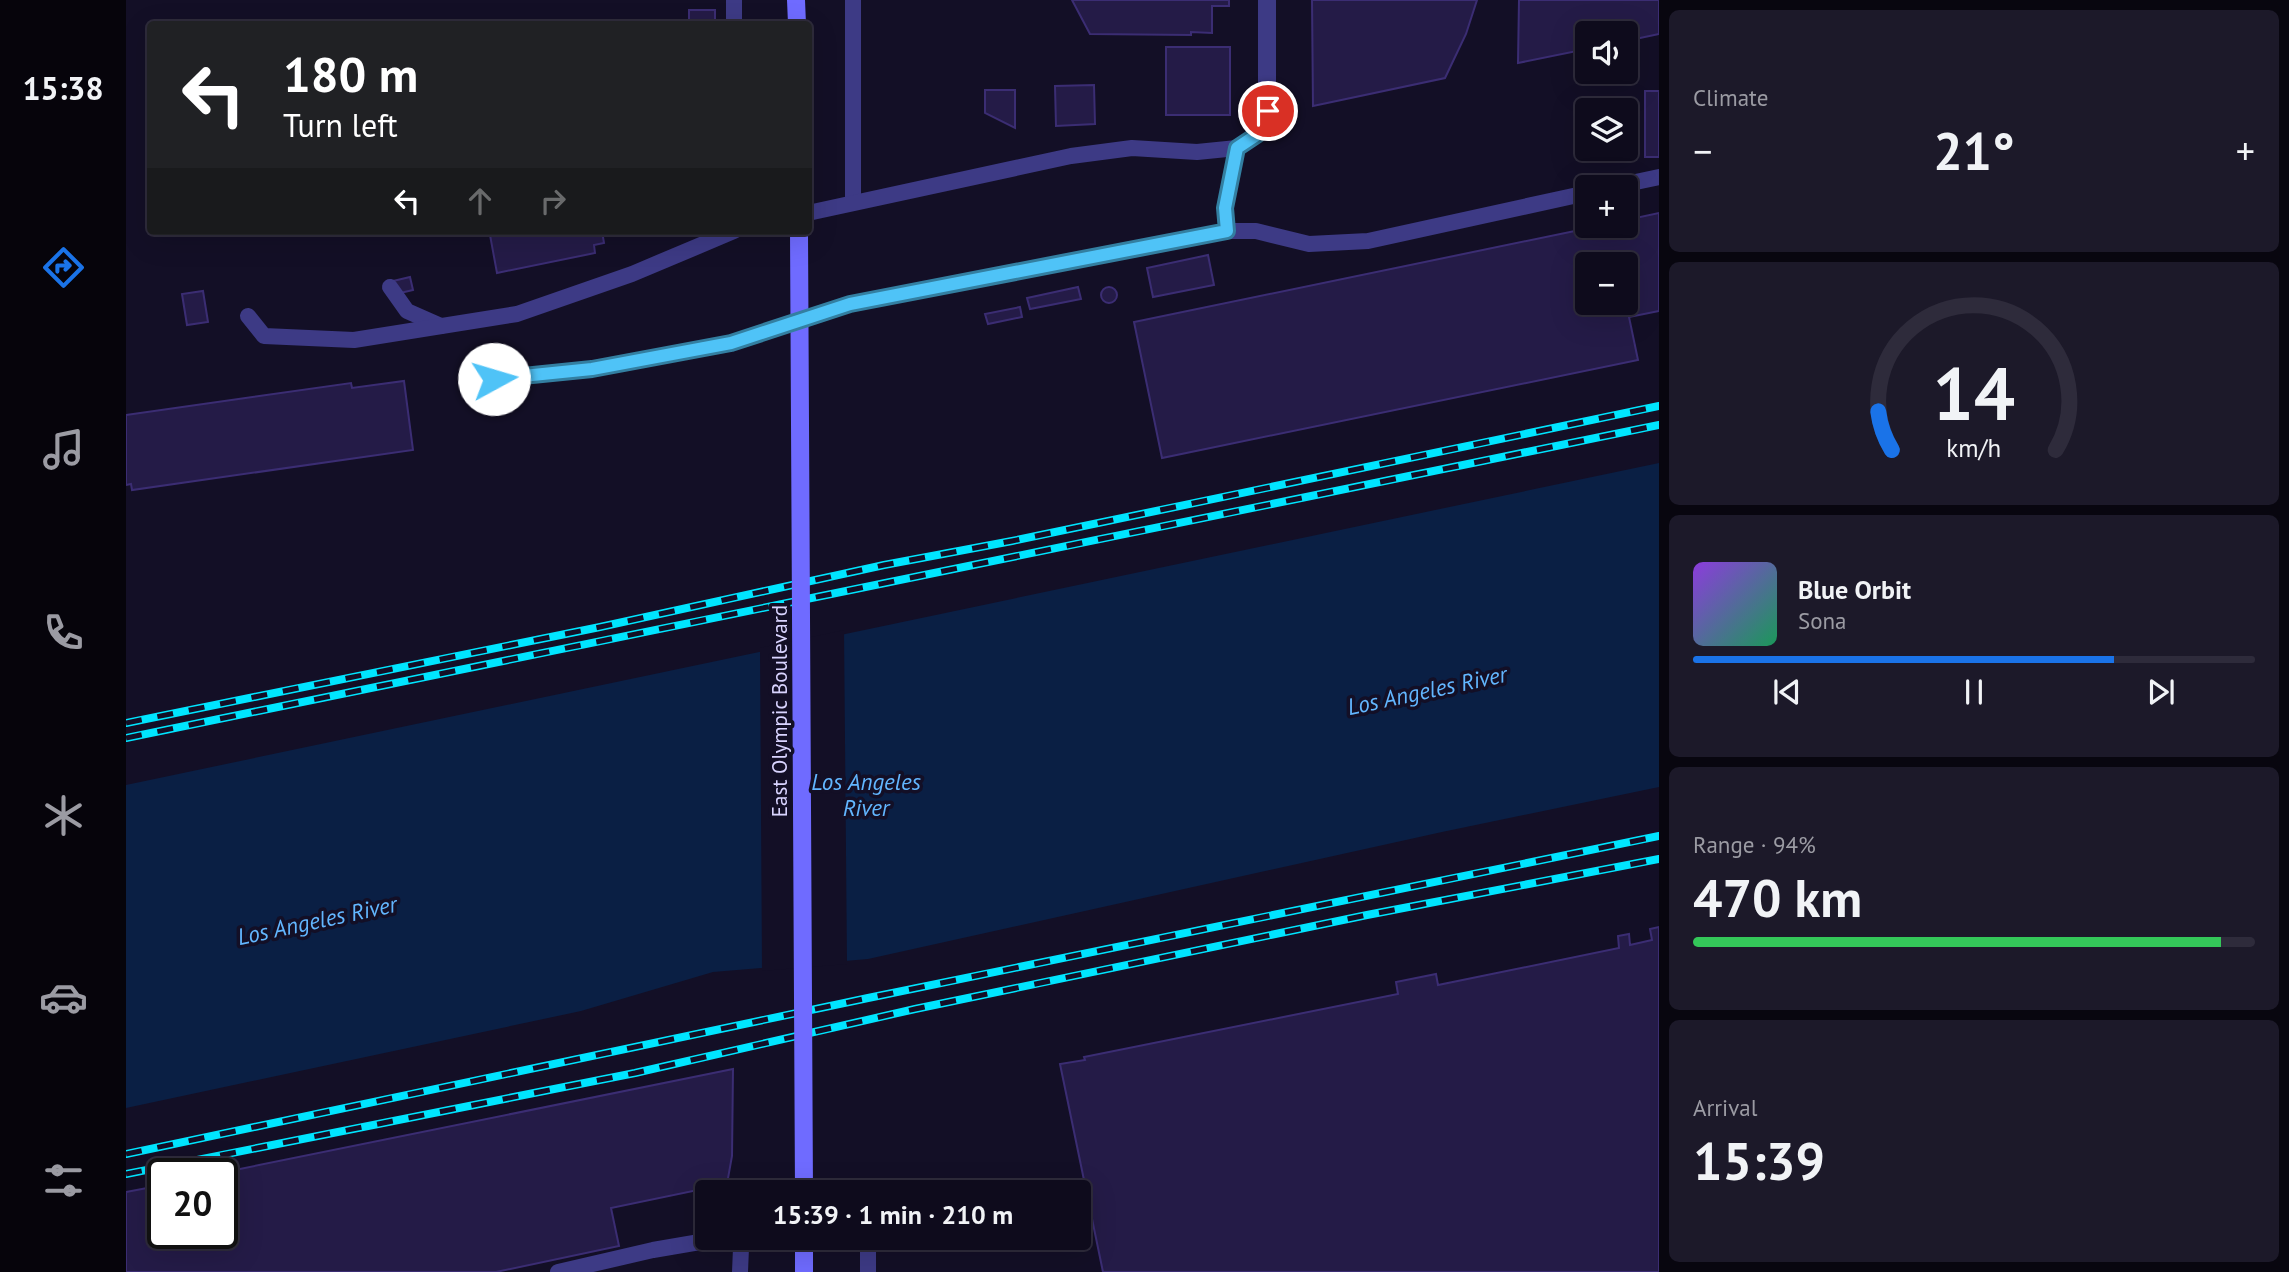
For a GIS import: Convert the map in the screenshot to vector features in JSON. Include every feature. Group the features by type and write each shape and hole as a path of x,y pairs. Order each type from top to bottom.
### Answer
{"main road":[{"path":"796,0 797,21"},
{"name":"East Olympic Boulevard","path":"799,235 804,1180"},
{"path":"804,1250 804,1272"}],"street":[{"path":"1267,0 1268,111"}],"lane":[{"path":"734,0 734,21"},
{"path":"853,0 853,202"},
{"path":"812,212 1070,156 1132,148 1197,152 1237,148 1258,134 1268,111"},
{"path":"1227,231 1225,208 1237,148"},
{"path":"1638,181 1659,177"},
{"path":"469,381 592,369 731,343 850,304 1227,231 1256,231 1309,244 1368,241 1575,196"},
{"path":"248,316 264,337 354,340 517,314 632,274 725,235"},
{"path":"390,287 407,311 441,326"},
{"path":"558,1272 695,1243"},
{"path":"740,1272 741,1250"},
{"path":"868,1250 868,1272"}],"water":[{"name":"Los Angeles River","path":"1659,463 1659,787 1442,832 868,959 713,972 581,1011 126,1108 126,785"}],"pier":[{"path":"844,630 847,964 762,971 760,648"}],"building":[{"path":"1072,0 1229,0 1229,6 1212,6 1212,33 1090,34"},
{"path":"1312,0 1477,0 1466,34 1445,78 1313,106"},
{"path":"1519,0 1659,0 1659,34 1638,38 1638,21 1575,21 1575,51 1518,63"},
{"path":"689,10 715,10 715,21 689,21"},
{"path":"1166,47 1230,47 1230,115 1166,115"},
{"path":"1094,85 1095,124 1056,126 1055,86"},
{"path":"985,90 1015,90 1015,128 985,113"},
{"path":"1645,91 1659,91 1659,157 1645,157"},
{"path":"1659,213 1659,311 1629,317 1638,360 1162,458 1134,322 1575,231 1575,238 1638,238 1638,217"},
{"path":"490,235 603,235 604,243 594,245 595,253 497,273"},
{"path":"1208,255 1214,285 1153,297 1147,268"},
{"path":"410,277 413,290 396,294 393,281"},
{"path":"1078,287 1081,299 1030,309 1027,298"},
{"path":"1106,287 1112,287 1117,295 1115,301 1106,303 1101,298 1101,292"},
{"path":"203,291 208,322 187,325 182,294"},
{"path":"1020,307 1022,317 988,324 985,314"},
{"path":"404,381 413,450 132,490 131,484 126,485 126,415 351,383 352,388"},
{"path":"1659,927 1659,1272 1103,1272 1091,1214 1091,1180 1084,1180 1060,1064 1398,994 1396,982 1436,974 1438,985 1619,948 1618,936 1629,934 1630,945 1652,940 1650,929"},
{"path":"733,1069 732,1156 728,1180 695,1180 695,1191 611,1208 619,1246 496,1272 126,1272 126,1192 147,1188 147,1249 238,1249 238,1169"}],"railway":[{"path":"126,723 1659,406"},
{"path":"126,738 1659,425"},
{"path":"126,1154 1659,836"},
{"path":"126,1174 635,1073 915,1009 1367,915 1659,859"}],"route":[{"path":"494,379 592,369 731,343 850,304 1227,231 1225,208 1237,148 1258,134 1268,111"}]}
